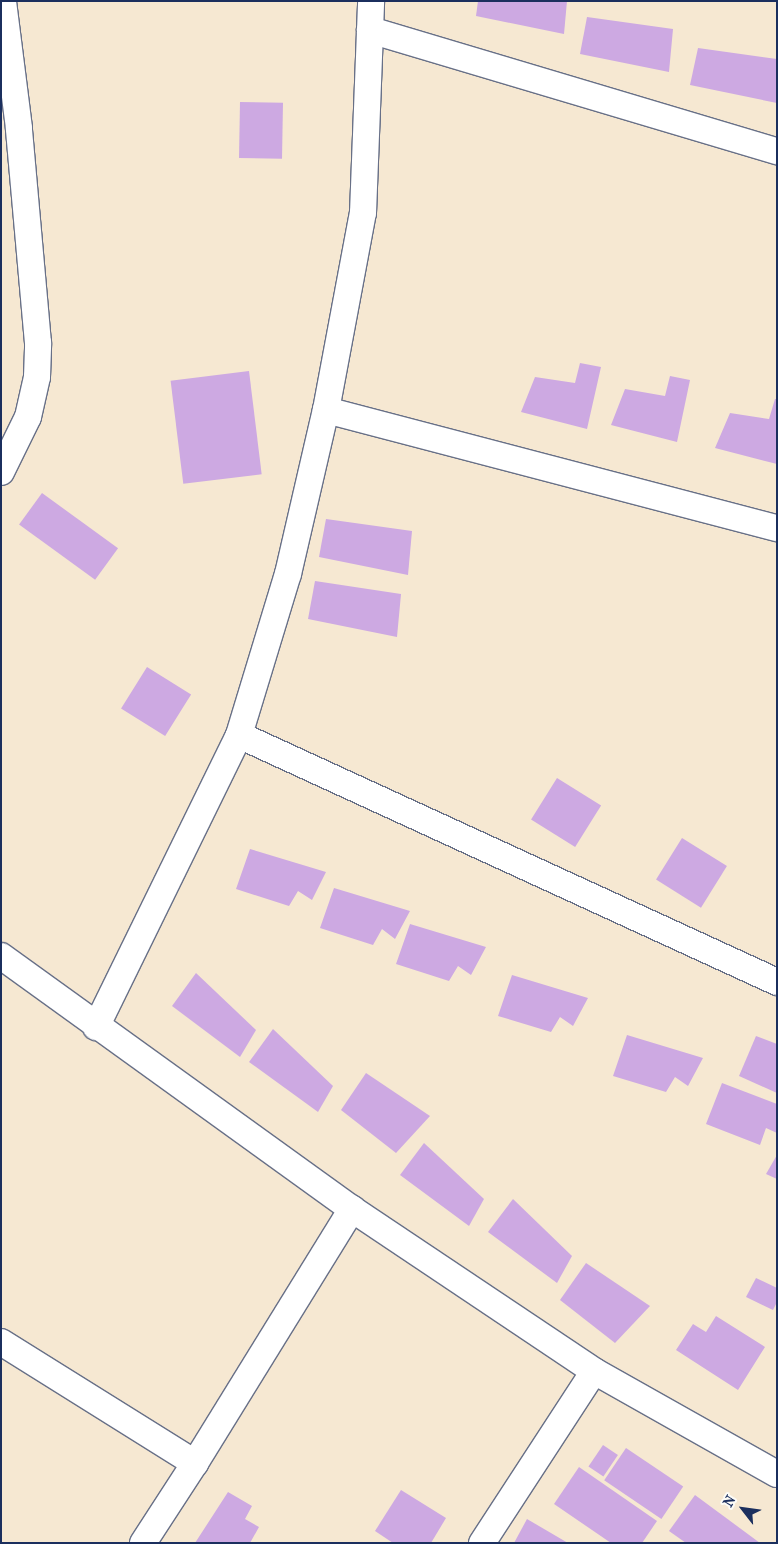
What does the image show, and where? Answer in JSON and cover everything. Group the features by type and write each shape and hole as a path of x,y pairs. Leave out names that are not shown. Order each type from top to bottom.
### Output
{"street":[{"path":"1,472 28,417 37,377 38,342 10,130 3,1"},
{"path":"96,1027 240,735 288,574 326,410 363,213 371,1"},
{"path":"370,30 777,151"},
{"path":"326,410 777,528"},
{"path":"240,735 777,982"},
{"path":"1,956 96,1027 352,1209 594,1371 777,1474"},
{"path":"143,1543 195,1463 352,1209"},
{"path":"1,1342 195,1463"},
{"path":"482,1543 594,1371"}],"building":[{"path":"478,1 567,1 564,34 476,16"},
{"path":"587,17 673,29 669,72 580,54"},
{"path":"698,48 777,59 777,103 690,85"},
{"path":"240,102 283,103 282,159 239,158"},
{"path":"580,363 601,367 587,429 521,412 535,377 575,383"},
{"path":"249,371 262,474 183,484 171,381"},
{"path":"670,376 690,380 677,442 611,425 625,389 665,396"},
{"path":"775,399 777,399 777,464 715,448 730,413 769,419"},
{"path":"42,493 118,548 95,580 19,525"},
{"path":"326,519 412,531 408,575 319,557"},
{"path":"315,581 401,594 397,637 308,619"},
{"path":"147,667 191,695 165,736 121,709"},
{"path":"557,778 601,806 575,847 531,820"},
{"path":"682,838 727,866 701,908 656,880"},
{"path":"250,849 326,872 312,900 298,891 289,906 236,889"},
{"path":"334,888 410,911 395,939 382,929 373,945 320,928"},
{"path":"410,924 486,947 471,975 458,966 449,981 396,964"},
{"path":"196,973 256,1030 240,1057 172,1006"},
{"path":"512,975 588,998 573,1026 560,1017 551,1032 498,1016"},
{"path":"273,1029 333,1086 318,1112 249,1062"},
{"path":"627,1035 703,1058 688,1086 675,1077 666,1092 613,1076"},
{"path":"756,1036 777,1044 777,1093 739,1076"},
{"path":"366,1073 430,1116 396,1153 341,1110"},
{"path":"722,1083 777,1104 777,1133 766,1128 760,1145 706,1124"},
{"path":"424,1143 484,1199 469,1226 400,1175"},
{"path":"777,1155 777,1179 766,1174"},
{"path":"513,1199 572,1256 557,1283 488,1232"},
{"path":"586,1263 650,1306 615,1343 560,1300"},
{"path":"756,1278 777,1288 777,1302 773,1310 746,1297"},
{"path":"716,1316 765,1347 738,1390 676,1350 693,1324 706,1332"},
{"path":"603,1445 618,1455 603,1477 588,1467"},
{"path":"626,1448 683,1487 661,1519 604,1480"},
{"path":"579,1467 657,1521 642,1543 611,1543 554,1504"},
{"path":"401,1490 446,1518 431,1543 393,1543 375,1531"},
{"path":"228,1492 252,1506 245,1519 259,1527 250,1543 195,1543"},
{"path":"695,1495 760,1543 686,1543 669,1531"},
{"path":"527,1519 568,1543 514,1543"}]}
